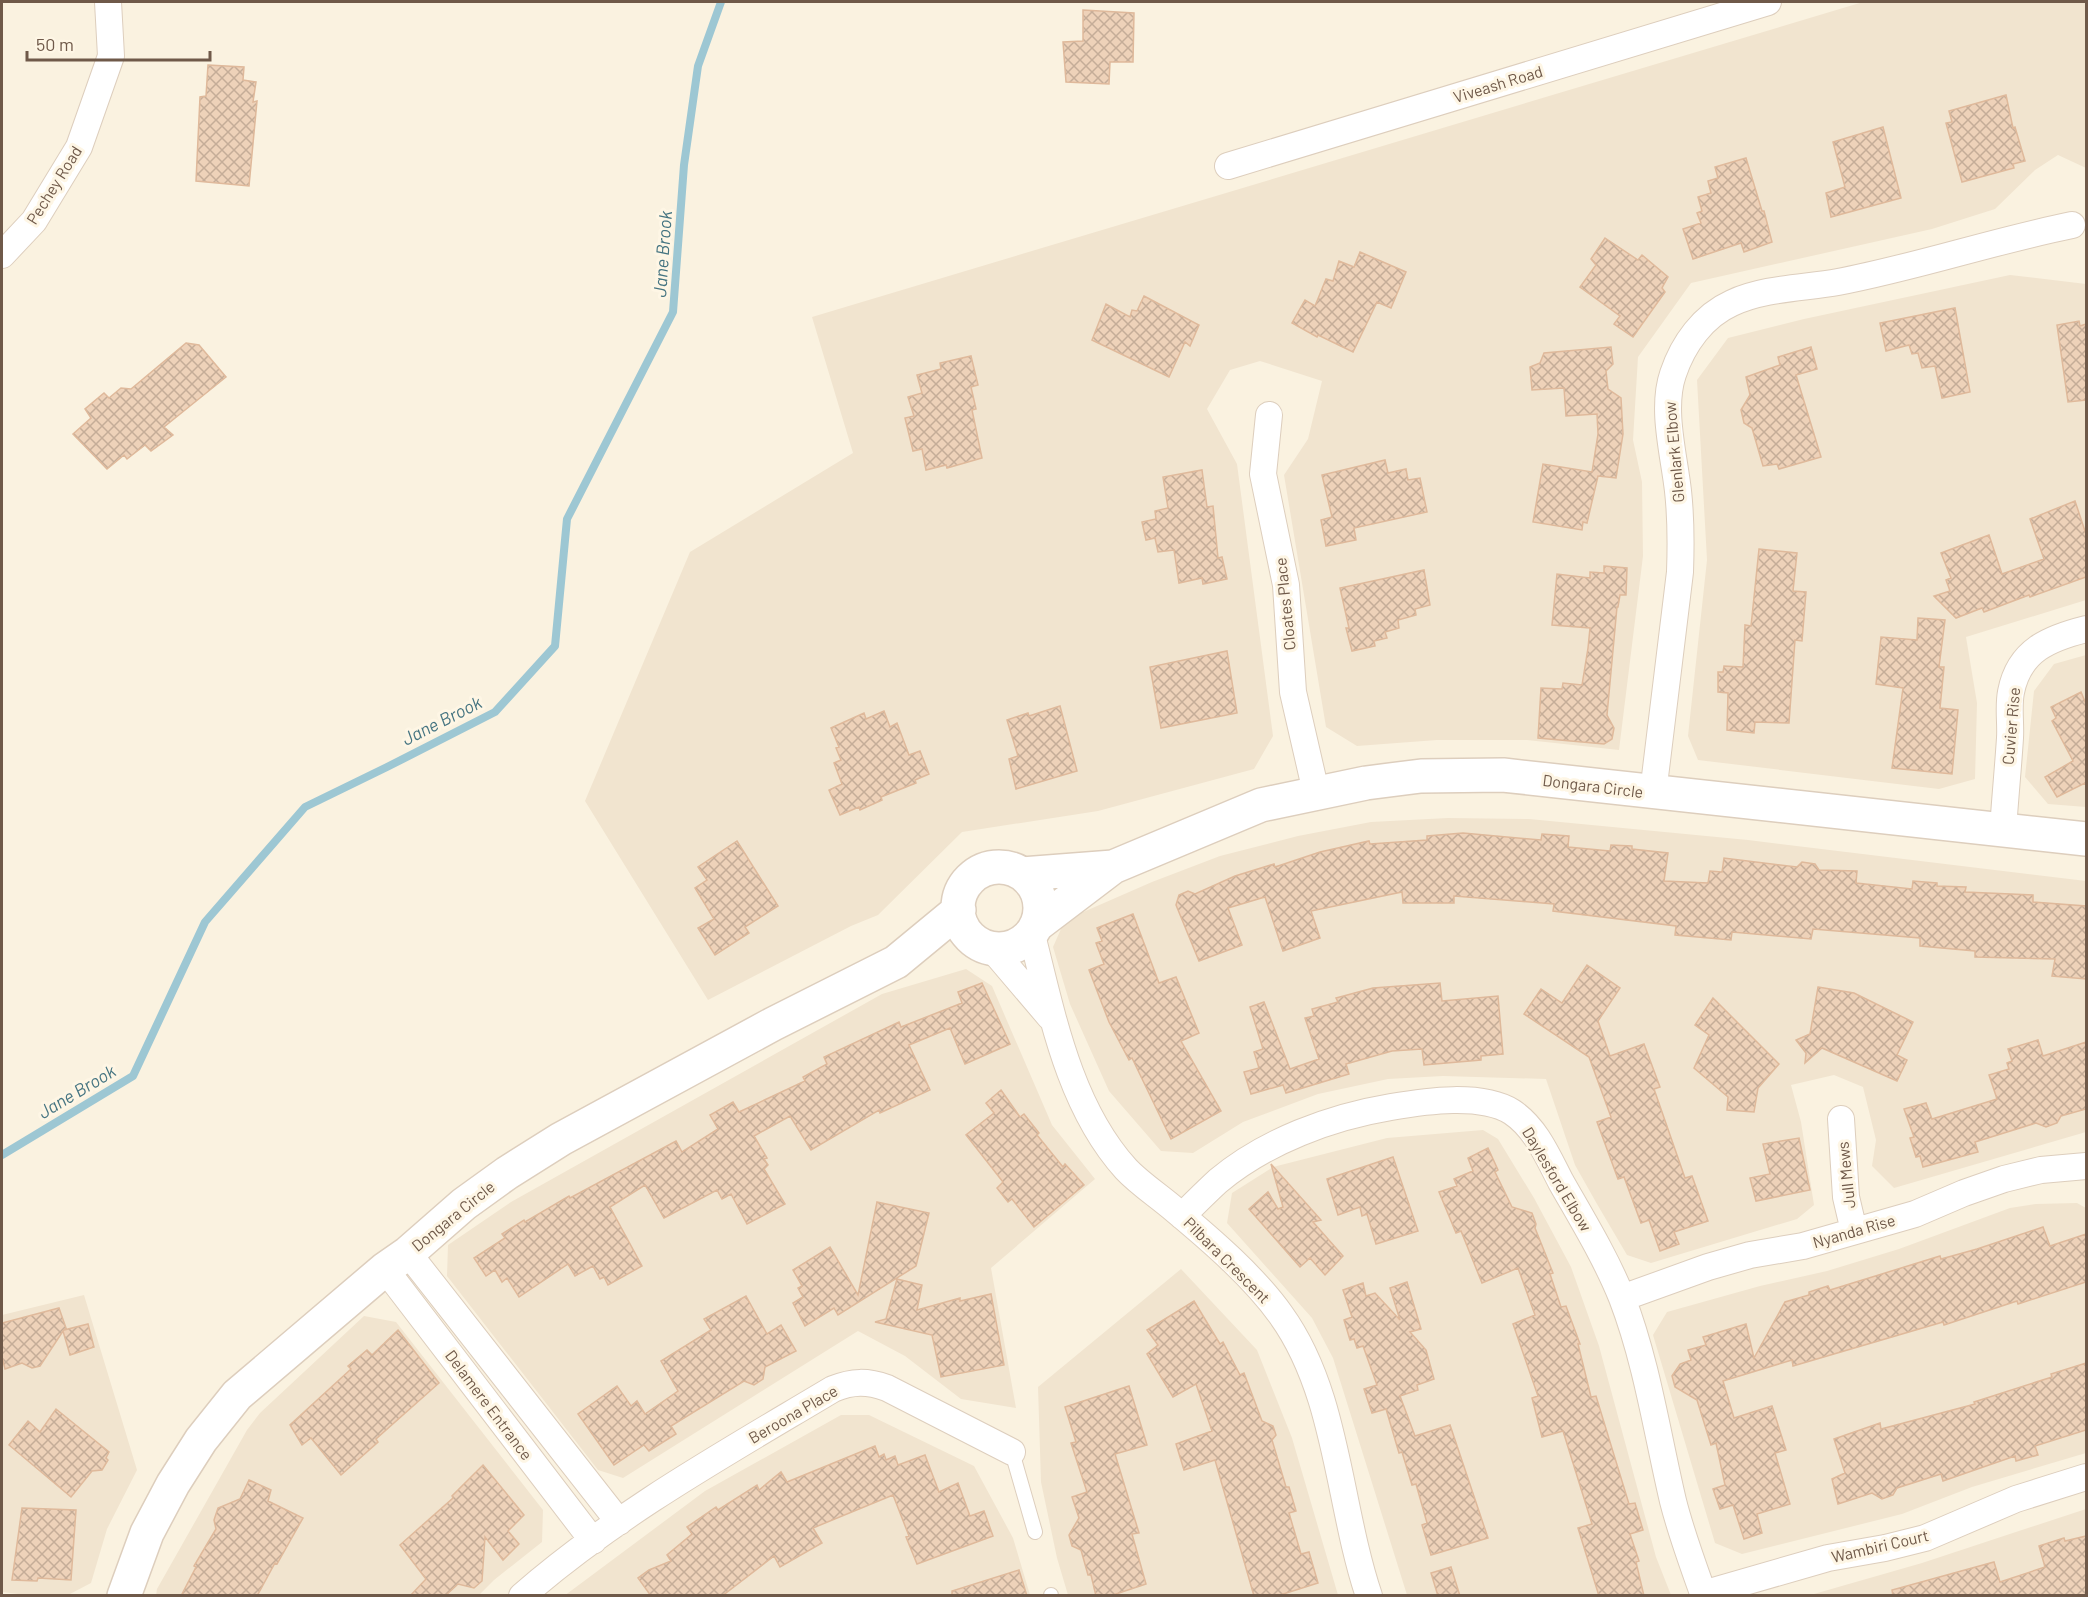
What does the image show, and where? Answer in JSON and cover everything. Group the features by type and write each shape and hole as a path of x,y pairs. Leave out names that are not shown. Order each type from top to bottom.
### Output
{"street":[{"name":"Pechey Road","path":"2,255 34,221 79,147 111,56 108,2"},
{"name":"Viveash Road","path":"1228,166 1768,2"},
{"name":"Glenlark Elbow","path":"1653,793 1681,561 1678,492 1670,436 1669,397 1672,375 1693,333 1711,316 1731,303 1754,295 1910,266 2013,237 2072,225"},
{"name":"Cloates Place","path":"1269,416 1263,474 1286,585 1293,692 1316,792"},
{"name":"Cuvier Rise","path":"2003,830 2010,736 2010,692 2018,671 2030,654 2046,641 2086,629"},
{"name":"Dongara Circle","path":"1035,929 1113,867 1261,806 1316,792 1421,776 1503,775 2086,839"},
{"path":"1001,866 1014,869 1029,878 1038,891 1041,905 1035,929 1016,947 986,947 968,936 960,921 958,910 964,887 975,874 990,867 1001,866"},
{"name":"Dongara Circle","path":"1022,874 1113,867"},
{"name":"Dongara Circle","path":"124,1596 147,1533 173,1484 201,1440 237,1395 464,1204 507,1173 561,1139 773,1024 896,962 958,910"},
{"name":"Pilbara Crescent","path":"1035,929 1054,1022 1073,1078 1094,1125 1126,1169 1251,1278 1281,1315 1308,1360 1323,1402 1350,1528 1369,1596"},
{"name":"Dongara Circle","path":"896,962 986,947"},
{"name":"Pilbara Crescent","path":"986,947 1054,1022"},
{"name":"Daylesford Elbow","path":"1182,1216 1219,1180 1254,1156 1290,1137 1334,1120 1372,1110 1414,1103 1449,1101 1489,1103 1511,1112 1528,1125 1590,1233 1622,1298 1647,1382 1674,1502 1704,1595"},
{"name":"Jull Mews","path":"1841,1119 1846,1197 1854,1231"},
{"name":"Nyanda Rise","path":"1622,1298 1708,1267 1750,1255 1803,1246 1915,1214 2004,1179 2041,1170 2086,1166"},
{"name":"Delamere Entrance","path":"397,1261 618,1522"},
{"name":"Delamere Entrance","path":"397,1261 593,1541"},
{"name":"Beroona Place","path":"522,1596 543,1577 673,1484 833,1389 850,1382 870,1382 887,1388 1012,1452"},
{"name":"Wambiri Court","path":"1704,1595 1828,1558 1925,1538 2016,1499 2086,1476"}],"lane":[{"name":"Beroona Place","path":"1012,1452 1035,1532"}],"shaded area":[{"path":"1863,2 2086,2 2086,168 2058,155 2035,170 1995,209 1932,229 1691,283 1638,357 1633,440 1642,482 1643,556 1619,750 1527,740 1437,740 1357,746 1326,727 1284,475 1308,439 1322,381 1260,361 1230,370 1207,409 1237,464 1273,736 1254,769 1098,811 962,832 878,915 851,926 708,1000 585,801 690,552 853,453 812,317"},
{"path":"2010,275 2086,284 2086,600 1966,637 1977,703 1975,779 1939,789 1698,760 1688,736 1707,560 1697,380 1728,338 1804,319"},
{"path":"2086,655 2086,807 2048,804 2025,777 2034,691 2054,664"},
{"path":"1448,818 1529,819 1748,840 2086,881 2086,1132 1894,1188 1872,1166 1876,1140 1863,1087 1834,1075 1791,1085 1801,1122 1814,1205 1797,1219 1651,1263 1627,1255 1597,1204 1575,1165 1546,1079 1443,1076 1388,1079 1318,1094 1243,1122 1193,1153 1161,1151 1109,1091 1070,1004 1053,947 1065,920 1152,882 1220,856 1298,836 1371,822"},
{"path":"966,969 992,986 1052,1125 1095,1179 991,1268 1016,1408 961,1399 905,1356 858,1331 623,1478 598,1470 447,1276 448,1245 511,1202 882,994"},
{"path":"1483,1130 1498,1139 1534,1198 1571,1267 1599,1346 1656,1557 1671,1595 1407,1595 1333,1358 1312,1318 1227,1223 1232,1193 1273,1167 1387,1138"},
{"path":"2077,1203 2086,1208 2086,1453 1972,1487 1902,1514 1742,1554 1715,1543 1653,1335 1667,1312 1760,1286 1827,1271 1899,1249 2010,1208 2036,1204"},
{"path":"1181,1269 1257,1350 1292,1438 1338,1595 1068,1595 1057,1558 1041,1482 1038,1387"},
{"path":"84,1295 137,1470 107,1529 91,1583 68,1595 34,1596 2,1592 2,1315"},
{"path":"364,1316 396,1322 543,1510 542,1542 494,1580 479,1595 156,1596 157,1589 247,1430 260,1413"},
{"path":"841,1415 869,1415 974,1466 1013,1538 1030,1595 564,1596 705,1491"},
{"path":"2086,1509 2086,1595 1807,1596 1922,1563"}],"building":[{"path":"1083,10 1134,13 1133,62 1110,62 1109,84 1066,82 1063,42 1083,41"},
{"path":"208,65 244,67 243,80 256,82 253,102 257,101 249,186 196,181 200,97 206,96"},
{"path":"2006,95 2013,128 2015,127 2025,161 2013,164 2014,168 1962,182 1946,123 1952,122 1949,111"},
{"path":"1883,127 1901,198 1831,217 1826,193 1845,187 1833,142"},
{"path":"1746,158 1772,242 1744,252 1741,243 1693,259 1683,229 1701,223 1697,213 1702,211 1698,197 1711,193 1708,181 1718,178 1715,167"},
{"path":"1605,238 1638,260 1642,255 1668,277 1662,288 1665,292 1633,337 1614,324 1620,316 1580,287 1596,265 1591,259"},
{"path":"1360,252 1406,272 1391,308 1377,302 1353,352 1318,335 1317,337 1292,323 1305,300 1315,306 1326,279 1333,281 1339,261 1354,267"},
{"path":"1144,296 1199,325 1190,346 1185,342 1169,377 1092,340 1106,304 1130,317 1132,310 1137,311"},
{"path":"1955,308 1970,392 1942,398 1935,366 1922,368 1918,353 1912,354 1909,345 1886,351 1880,323"},
{"path":"2079,321 2080,326 2086,324 2086,400 2068,402 2057,325"},
{"path":"186,343 199,345 226,377 164,427 173,435 151,451 145,445 127,459 124,455 107,469 73,434 91,418 85,409 104,393 109,398 121,388 131,389"},
{"path":"1611,347 1613,364 1606,371 1608,389 1621,398 1623,434 1616,478 1598,476 1587,523 1583,522 1582,530 1533,522 1543,464 1592,472 1598,434 1597,414 1566,416 1564,388 1532,390 1530,367 1540,363 1544,353"},
{"path":"1811,347 1817,369 1796,375 1821,457 1779,469 1777,464 1763,466 1752,428 1744,423 1741,410 1750,395 1746,377 1780,365 1778,357"},
{"path":"971,356 978,385 971,387 976,409 972,410 982,458 947,468 946,465 926,470 922,449 913,451 905,418 914,416 908,397 922,393 917,375 941,369 940,363"},
{"path":"1385,460 1388,473 1406,469 1408,480 1420,478 1427,512 1354,528 1356,540 1326,546 1321,520 1332,517 1322,475"},
{"path":"1202,470 1207,507 1213,506 1218,558 1222,557 1227,579 1203,584 1202,578 1179,583 1174,550 1158,552 1155,538 1146,540 1142,522 1156,519 1155,511 1168,508 1163,477"},
{"path":"2075,501 2086,534 2086,577 1984,612 1982,608 1956,618 1934,596 1950,591 1946,580 1951,578 1941,553 1989,535 2002,574 2044,559 2030,519"},
{"path":"1759,549 1797,553 1793,591 1806,592 1802,641 1795,640 1789,723 1755,722 1754,733 1727,730 1728,693 1718,692 1718,672 1723,672 1724,666 1743,667 1745,625 1751,626"},
{"path":"1604,566 1627,568 1626,595 1620,595 1617,607 1607,715 1614,728 1612,739 1604,744 1538,738 1541,688 1562,689 1563,683 1582,685 1588,648 1590,628 1552,625 1557,574 1590,578 1590,572 1604,573"},
{"path":"1424,570 1430,605 1415,609 1416,615 1398,620 1399,628 1385,632 1387,638 1374,641 1375,646 1352,651 1340,588"},
{"path":"1918,618 1945,620 1939,667 1944,667 1940,708 1958,710 1952,774 1892,768 1903,688 1876,684 1881,637 1917,640"},
{"path":"1227,651 1237,713 1161,728 1150,667"},
{"path":"2081,692 2086,704 2086,786 2085,783 2057,797 2045,777 2073,761 2052,721 2056,718 2051,707"},
{"path":"1060,706 1077,771 1016,789 1009,759 1018,756 1007,720"},
{"path":"884,711 890,727 897,723 909,755 920,751 929,774 915,780 916,783 881,797 882,800 860,810 859,807 840,815 829,790 842,784 834,763 841,760 836,748 839,747 831,728 864,713 866,719"},
{"path":"1463,833 1541,840 1542,834 1569,836 1568,847 1610,851 1611,845 1632,846 1632,849 1668,853 1664,881 1708,883 1710,871 1722,872 1724,858 1797,867 1802,862 1815,864 1819,870 1857,871 1856,883 1912,889 1913,881 1937,883 1937,886 1966,887 1965,892 2033,895 2033,902 2086,906 2086,979 2052,976 2055,959 1975,957 1975,951 1920,946 1920,938 1813,929 1811,939 1732,932 1731,940 1675,935 1676,926 1553,911 1554,904 1454,896 1454,903 1403,903 1402,892 1311,911 1320,938 1283,951 1265,897 1228,908 1242,945 1199,961 1176,905 1179,895 1188,891 1195,894 1235,876 1274,864 1275,867 1320,852 1369,841 1370,844 1427,840 1427,836"},
{"path":"737,841 778,906 745,927 749,933 715,955 698,928 714,919 695,888 707,880 698,867"},
{"path":"1133,914 1159,983 1176,977 1199,1033 1181,1041 1221,1111 1171,1139 1132,1058 1129,1060 1109,1022 1089,970 1104,964 1096,943 1102,941 1097,928"},
{"path":"1587,965 1620,988 1598,1021 1610,1056 1644,1044 1660,1087 1654,1089 1685,1178 1692,1176 1708,1221 1674,1232 1679,1244 1660,1251 1649,1220 1641,1223 1624,1177 1618,1179 1597,1122 1611,1117 1589,1057 1524,1014 1541,989 1562,1003"},
{"path":"982,983 1010,1044 965,1064 950,1028 909,1045 930,1090 880,1113 879,1110 811,1150 790,1116 754,1136 767,1158 764,1159 768,1165 764,1169 785,1204 747,1224 731,1194 722,1199 717,1190 664,1218 645,1185 610,1207 642,1266 608,1285 604,1277 600,1279 593,1266 575,1276 568,1264 519,1297 507,1278 502,1282 495,1270 486,1276 474,1258 505,1238 502,1234 524,1220 525,1222 569,1196 570,1198 676,1141 682,1152 718,1129 710,1115 733,1102 739,1112 805,1081 803,1077 827,1064 824,1057 899,1022 901,1027 962,1003 958,992"},
{"path":"1440,983 1442,1001 1498,996 1503,1054 1481,1056 1481,1060 1424,1065 1422,1049 1392,1051 1346,1064 1349,1074 1286,1093 1283,1085 1251,1094 1244,1072 1259,1068 1254,1052 1263,1049 1250,1007 1264,1002 1290,1069 1319,1059 1305,1018 1314,1016 1312,1009 1338,1002 1336,998 1373,988"},
{"path":"1818,987 1854,993 1913,1022 1897,1055 1907,1060 1897,1081 1822,1048 1805,1063 1806,1053 1796,1040 1810,1034"},
{"path":"1713,998 1779,1064 1758,1088 1754,1112 1727,1110 1728,1097 1694,1068 1709,1035 1695,1025"},
{"path":"2038,1040 2043,1056 2086,1042 2086,1109 2061,1116 2057,1123 2046,1127 2036,1123 1975,1142 1978,1152 1923,1167 1920,1156 1916,1157 1910,1138 1914,1137 1904,1109 1926,1103 1932,1119 1997,1099 1989,1075 2009,1069 2007,1063 2012,1061 2008,1049"},
{"path":"1001,1090 1020,1117 1024,1114 1039,1133 1037,1135 1063,1167 1065,1164 1084,1185 1034,1227 1012,1199 1008,1202 997,1188 1003,1182 966,1135 994,1113 986,1103"},
{"path":"1799,1138 1810,1190 1756,1201 1750,1178 1770,1174 1763,1144"},
{"path":"1488,1148 1498,1170 1495,1172 1512,1207 1532,1213 1535,1228 1553,1273 1550,1274 1561,1307 1566,1306 1580,1344 1578,1344 1591,1397 1596,1396 1629,1504 1635,1503 1643,1530 1630,1534 1639,1561 1636,1562 1644,1596 1599,1596 1578,1528 1592,1524 1563,1431 1542,1437 1532,1398 1538,1396 1513,1324 1535,1315 1518,1268 1482,1283 1461,1231 1456,1233 1439,1192 1457,1186 1454,1179 1473,1171 1468,1158"},
{"path":"1393,1157 1418,1231 1376,1244 1367,1214 1362,1216 1360,1207 1338,1215 1327,1179"},
{"path":"1271,1164 1321,1220 1313,1222 1343,1256 1325,1275 1310,1258 1300,1267 1249,1209 1268,1192 1278,1209 1283,1207"},
{"path":"877,1202 929,1213 916,1266 838,1315 834,1308 805,1326 793,1303 803,1297 798,1288 802,1286 793,1270 830,1247 858,1295"},
{"path":"2043,1227 2050,1246 2086,1234 2086,1282 2018,1304 2017,1301 1944,1325 1943,1322 1793,1366 1792,1360 1723,1381 1734,1418 1772,1406 1786,1450 1775,1453 1790,1504 1757,1514 1762,1533 1744,1539 1733,1505 1720,1509 1713,1489 1725,1485 1716,1443 1711,1445 1697,1400 1675,1387 1672,1376 1680,1364 1691,1360 1688,1350 1706,1345 1703,1337 1746,1324 1754,1358 1785,1302 1809,1295 1809,1292 1828,1286 1830,1290 1940,1256 1941,1259 1977,1249"},
{"path":"897,1279 922,1285 917,1310 960,1298 960,1301 991,1294 1004,1365 941,1377 932,1335 875,1322 886,1319"},
{"path":"1407,1282 1421,1329 1410,1332 1426,1350 1434,1379 1417,1385 1418,1390 1400,1396 1415,1436 1450,1425 1488,1538 1431,1555 1422,1525 1427,1523 1416,1484 1412,1485 1402,1452 1399,1453 1386,1409 1372,1413 1364,1389 1377,1385 1363,1346 1357,1348 1354,1339 1350,1340 1344,1320 1352,1317 1343,1290 1363,1283 1366,1296 1375,1293 1400,1320 1390,1288"},
{"path":"746,1296 767,1334 781,1325 796,1351 765,1367 763,1379 754,1385 744,1381 671,1426 676,1434 649,1451 644,1445 614,1465 578,1414 617,1386 631,1406 637,1401 645,1414 678,1391 661,1361 711,1330 704,1319"},
{"path":"1194,1301 1220,1344 1223,1342 1240,1375 1244,1373 1262,1421 1273,1426 1276,1435 1272,1440 1296,1511 1289,1513 1301,1554 1309,1552 1318,1583 1277,1596 1254,1596 1215,1460 1184,1470 1176,1444 1212,1431 1196,1384 1173,1397 1147,1354 1158,1345 1147,1330"},
{"path":"59,1308 66,1328 64,1330 88,1324 94,1347 70,1355 63,1331 40,1366 32,1368 22,1363 5,1369 2,1357 2,1323"},
{"path":"398,1330 439,1383 376,1439 378,1442 341,1475 311,1438 302,1445 290,1425 351,1369 348,1366 367,1350 372,1355"},
{"path":"2086,1363 2086,1430 2035,1446 2038,1455 2016,1461 2015,1456 1943,1481 1941,1474 1897,1488 1893,1495 1882,1499 1872,1493 1838,1504 1832,1479 1845,1473 1834,1439 1880,1423 1881,1429 1975,1404 1974,1402 2052,1377 2051,1374"},
{"path":"1129,1386 1147,1445 1115,1454 1139,1533 1132,1534 1146,1584 1110,1596 1096,1596 1081,1550 1072,1546 1069,1535 1079,1518 1072,1497 1087,1492 1071,1443 1076,1442 1065,1407"},
{"path":"56,1409 109,1452 106,1458 108,1460 102,1470 92,1471 71,1497 9,1445 28,1421 40,1432"},
{"path":"875,1446 879,1457 884,1454 886,1460 895,1456 898,1465 925,1455 939,1492 958,1483 970,1516 984,1511 993,1536 917,1564 893,1495 813,1528 822,1543 780,1567 774,1556 722,1596 651,1596 638,1578 649,1570 671,1561 667,1555 692,1534 687,1527 716,1507 718,1510 757,1485 759,1490 781,1472 787,1482"},
{"path":"483,1465 524,1515 508,1531 519,1544 503,1560 485,1537 482,1581 474,1588 458,1584 445,1596 410,1596 426,1579 400,1545 453,1498 452,1496"},
{"path":"249,1480 271,1490 268,1501 303,1518 277,1564 275,1563 257,1596 181,1596 196,1567 194,1566 216,1529 214,1520 218,1508 240,1499"},
{"path":"22,1508 76,1510 71,1580 38,1578 37,1581 12,1580"},
{"path":"2086,1536 2086,1596 1893,1596 1892,1590 1994,1562 2000,1582 2045,1567 2039,1546 2064,1538 2065,1541"},
{"path":"1451,1567 1460,1596 1438,1596 1431,1573"},
{"path":"1019,1570 1027,1596 952,1596 952,1591"}],"waterway":[{"name":"Jane Brook","path":"2,1155 133,1076 205,922 305,807 495,712 555,646 567,519 673,312 684,165 698,66 721,2"}]}
